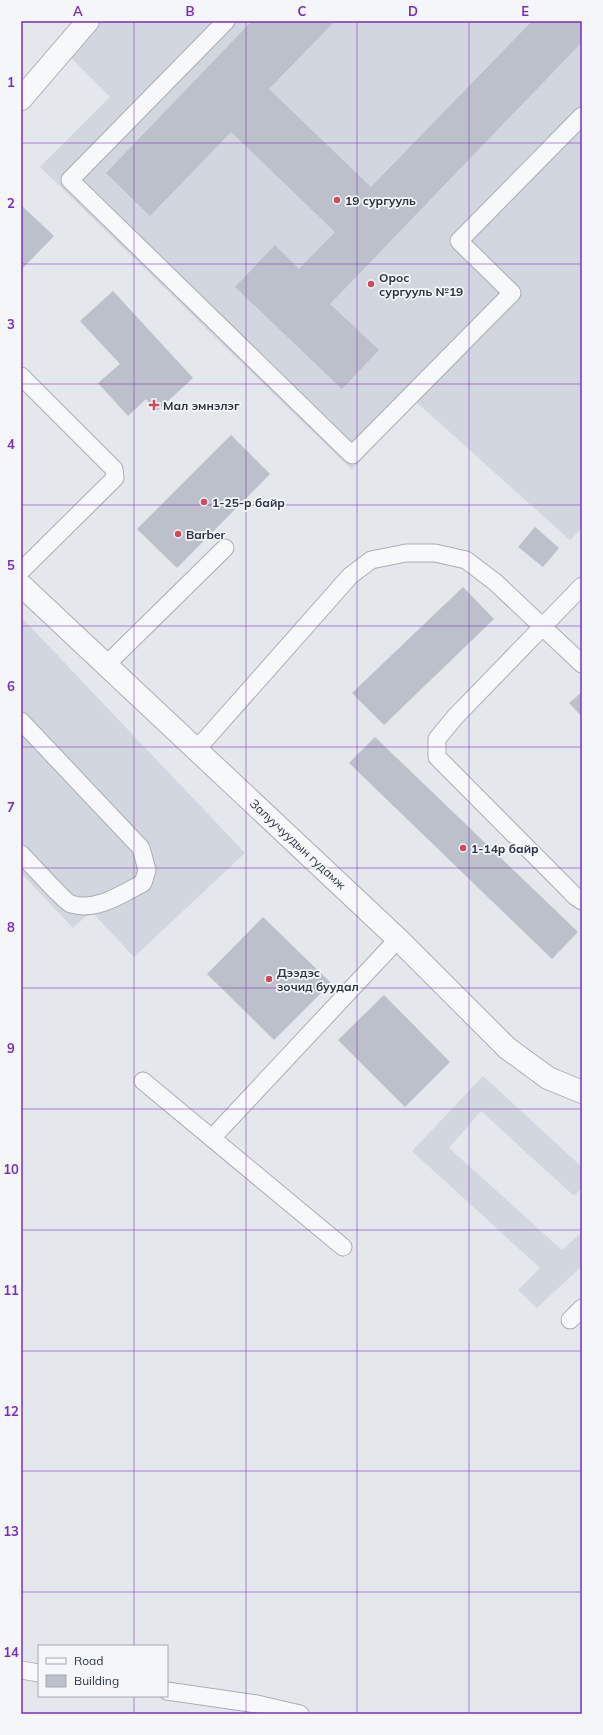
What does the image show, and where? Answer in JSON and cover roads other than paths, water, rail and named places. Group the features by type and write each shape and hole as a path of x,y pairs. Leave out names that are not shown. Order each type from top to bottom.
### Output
{"street":[{"path":"21,99 88,21"},
{"name":"Залуучуудын гудамж","path":"21,585 398,939 507,1048 548,1078 582,1092"}],"lane":[{"path":"226,21 70,180 352,455 512,293 459,241 582,116"},
{"path":"21,376 114,469 115,478 21,572"},
{"path":"106,665 225,548"},
{"path":"197,749 350,576 371,560 406,554 435,553 466,560 495,582 582,664"},
{"path":"582,586 455,717 437,739 437,757 576,897 582,901"},
{"path":"21,721 141,848 146,870 143,883 110,900 85,906 70,904 21,854"},
{"path":"212,1138 398,939"},
{"path":"144,1081 343,1247"},
{"path":"570,1320 582,1308"},
{"path":"21,1670 38,1673"},
{"path":"168,1691 257,1704 300,1714"}],"place":[{"name":"19 сургууль","path":"337,200"},
{"name":"Орос сургууль №19","path":"371,284"},
{"name":"Мал эмнэлэг","path":"154,405"},
{"name":"1-25-р байр","path":"204,502"},
{"name":"Barber","path":"178,534"},
{"name":"1-14р байр","path":"463,848"},
{"name":"Дээдэс зочид буудал","path":"269,979"}]}
